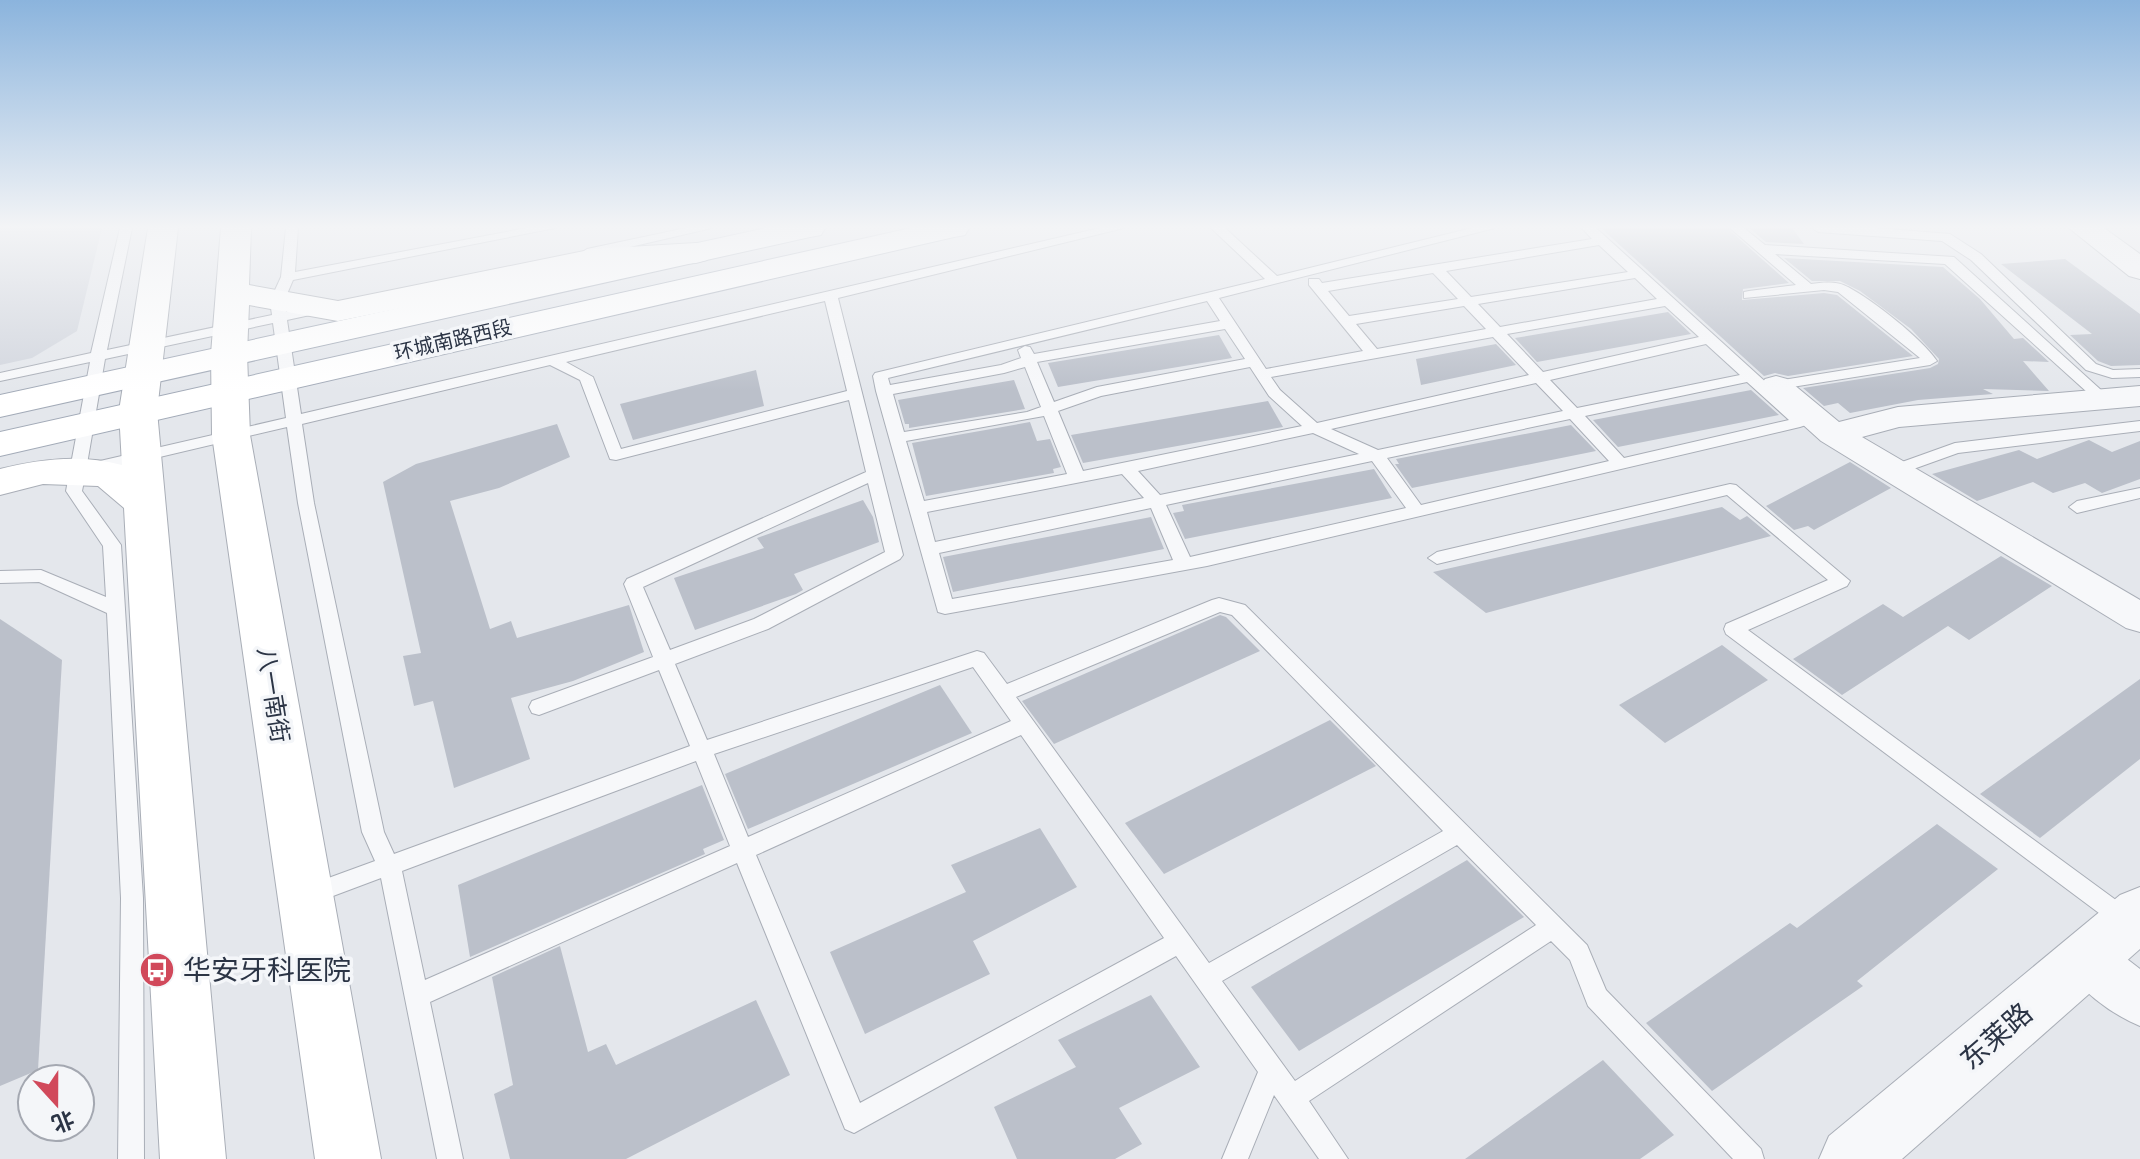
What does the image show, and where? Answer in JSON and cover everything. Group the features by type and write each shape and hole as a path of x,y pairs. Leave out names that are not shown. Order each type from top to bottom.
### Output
{"main road":[{"path":"156,282 142,397 145,503 193,1159"},
{"name":"八一南街","path":"244,282 253,337 306,896 348,1159"},
{"path":"253,337 321,308 338,311 480,282"},
{"name":"环城南路西段","path":"0,444 86,424 253,337 509,282"},
{"name":"环城南路西段","path":"253,337 288,377 712,282"},
{"name":"环城南路西段","path":"0,406 96,370 142,397"},
{"path":"0,482 43,471 108,474 145,503"}],"street":[{"path":"1763,382 1833,434 2140,618"},
{"path":"1833,434 1898,417 2140,396"},
{"path":"2119,931 2140,1001"},
{"name":"东莱路","path":"1852,1159 2119,931"}],"lane":[{"path":"115,282 74,491 112,545 132,898 131,1159"},
{"path":"273,282 253,337 294,420"},
{"path":"0,491 78,472 142,397 253,337 402,282"},
{"path":"294,420 886,282"},
{"path":"1266,282 880,376 945,607 1184,564 1800,422 1763,382 1709,339 1647,282"},
{"path":"1314,282 1373,354"},
{"path":"1319,288 1356,282"},
{"path":"1450,282 1621,464"},
{"path":"1346,321 1587,282"},
{"path":"1801,282 1809,289"},
{"path":"1973,282 2103,399"},
{"path":"2002,282 2091,367 2112,374 2140,373"},
{"path":"929,549 1574,414 1763,382 1930,361 1920,348 1842,289 1824,286 1749,295"},
{"path":"539,707 761,624 894,555 831,295"},
{"path":"1211,296 1274,393 1312,427 1376,455 1417,511"},
{"path":"897,438 1030,416 1097,392 1373,354 1668,301"},
{"path":"884,391 1004,369 1047,354 1229,324"},
{"path":"253,337 288,377 306,503 373,832 389,866 450,1159"},
{"path":"917,508 1126,468 1709,339"},
{"path":"1022,341 1077,477"},
{"path":"550,360 586,377 616,455 856,393"},
{"path":"0,377 96,370"},
{"path":"1894,471 1955,448 2140,426"},
{"path":"1126,468 1156,501 1184,564"},
{"path":"875,474 633,584 854,1120 1180,942"},
{"path":"1437,558 1730,489 1841,581 1733,629 2119,931"},
{"path":"2077,507 2140,493"},
{"path":"0,577 41,576 115,609"},
{"path":"1003,694 1219,605 1238,610 1579,953 1597,998 1751,1159"},
{"path":"306,896 702,750 977,658 1335,1159"},
{"path":"417,996 1025,724"},
{"path":"1205,978 1459,833"},
{"path":"1291,1098 1553,927"},
{"path":"1235,1159 1271,1070"}],"shaded area":[{"path":"0,282 89,282 77,331 32,358 0,365"}],"building":[{"path":"1661,282 1789,283 1743,289 1742,300 1824,293 1837,295 1913,356 1788,376 1775,373 1764,376"},
{"path":"1842,282 1960,282 1980,299 2014,339 2023,338 2049,362 2023,361 2049,391 1983,389 1993,394 1918,400 1850,413 1838,403 1824,406 1803,388 1930,368 1938,364 1939,359 1911,329 1860,291"},
{"path":"2025,282 2096,282 2140,314 2140,365 2111,366 2098,361 2070,335 2092,334"},
{"path":"1668,312 1691,334 1537,362 1515,338"},
{"path":"1219,335 1232,358 1058,387 1048,363"},
{"path":"1496,344 1516,365 1421,385 1416,359"},
{"path":"756,370 764,406 633,440 620,404"},
{"path":"1014,380 1025,409 909,428 898,400"},
{"path":"1751,390 1779,415 1618,447 1593,420"},
{"path":"1268,401 1283,427 1083,463 1071,435"},
{"path":"1030,422 1037,441 1050,439 1061,467 1053,469 1054,473 926,496 912,443"},
{"path":"557,424 570,457 499,488 450,501 490,629 511,621 517,638 629,605 644,652 573,681 511,698 530,759 454,788 433,701 414,706 403,656 421,653 383,482 416,464"},
{"path":"1571,425 1596,451 1412,488 1395,464 1399,464 1396,459"},
{"path":"2089,440 2112,452 2140,441 2140,479 2102,493 2085,483 2053,493 2033,482 1977,501 1932,474 2019,450 2037,459"},
{"path":"1850,462 1891,488 1814,530 1808,526 1794,530 1766,506"},
{"path":"1374,469 1392,498 1185,539 1173,513 1184,511 1182,505"},
{"path":"863,500 873,517 879,542 794,574 803,590 796,594 695,630 674,578 764,548 757,538"},
{"path":"1722,507 1740,520 1747,516 1771,536 1486,613 1433,572"},
{"path":"1151,517 1164,549 953,592 943,557"},
{"path":"2001,556 2052,586 1969,640 1948,626 1842,695 1793,659 1883,604 1903,617"},
{"path":"1220,615 1226,617 1260,651 1054,744 1022,701"},
{"path":"0,619 62,660 38,1063 16,1063 16,1079 0,1086"},
{"path":"1722,645 1768,680 1665,743 1619,705"},
{"path":"2140,679 2140,759 2040,838 1980,794"},
{"path":"940,685 972,733 748,829 725,774"},
{"path":"1330,720 1376,766 1164,874 1125,823"},
{"path":"702,785 724,840 703,849 705,854 470,957 458,885"},
{"path":"1937,824 1998,869 1857,981 1863,986 1712,1091 1646,1023 1790,923 1797,928"},
{"path":"1040,828 1077,887 973,941 990,974 865,1034 830,952 966,892 951,865"},
{"path":"1467,860 1524,917 1299,1051 1251,987"},
{"path":"560,946 588,1052 606,1044 616,1065 756,1000 790,1075 626,1159 510,1159 494,1094 513,1085 492,977"},
{"path":"1151,995 1200,1067 1119,1108 1142,1144 1115,1159 1017,1159 994,1107 1076,1067 1058,1040"},
{"path":"1603,1060 1674,1135 1640,1159 1465,1159"}],"place":[{"name":"华安牙科医院","path":"157,970"}]}
